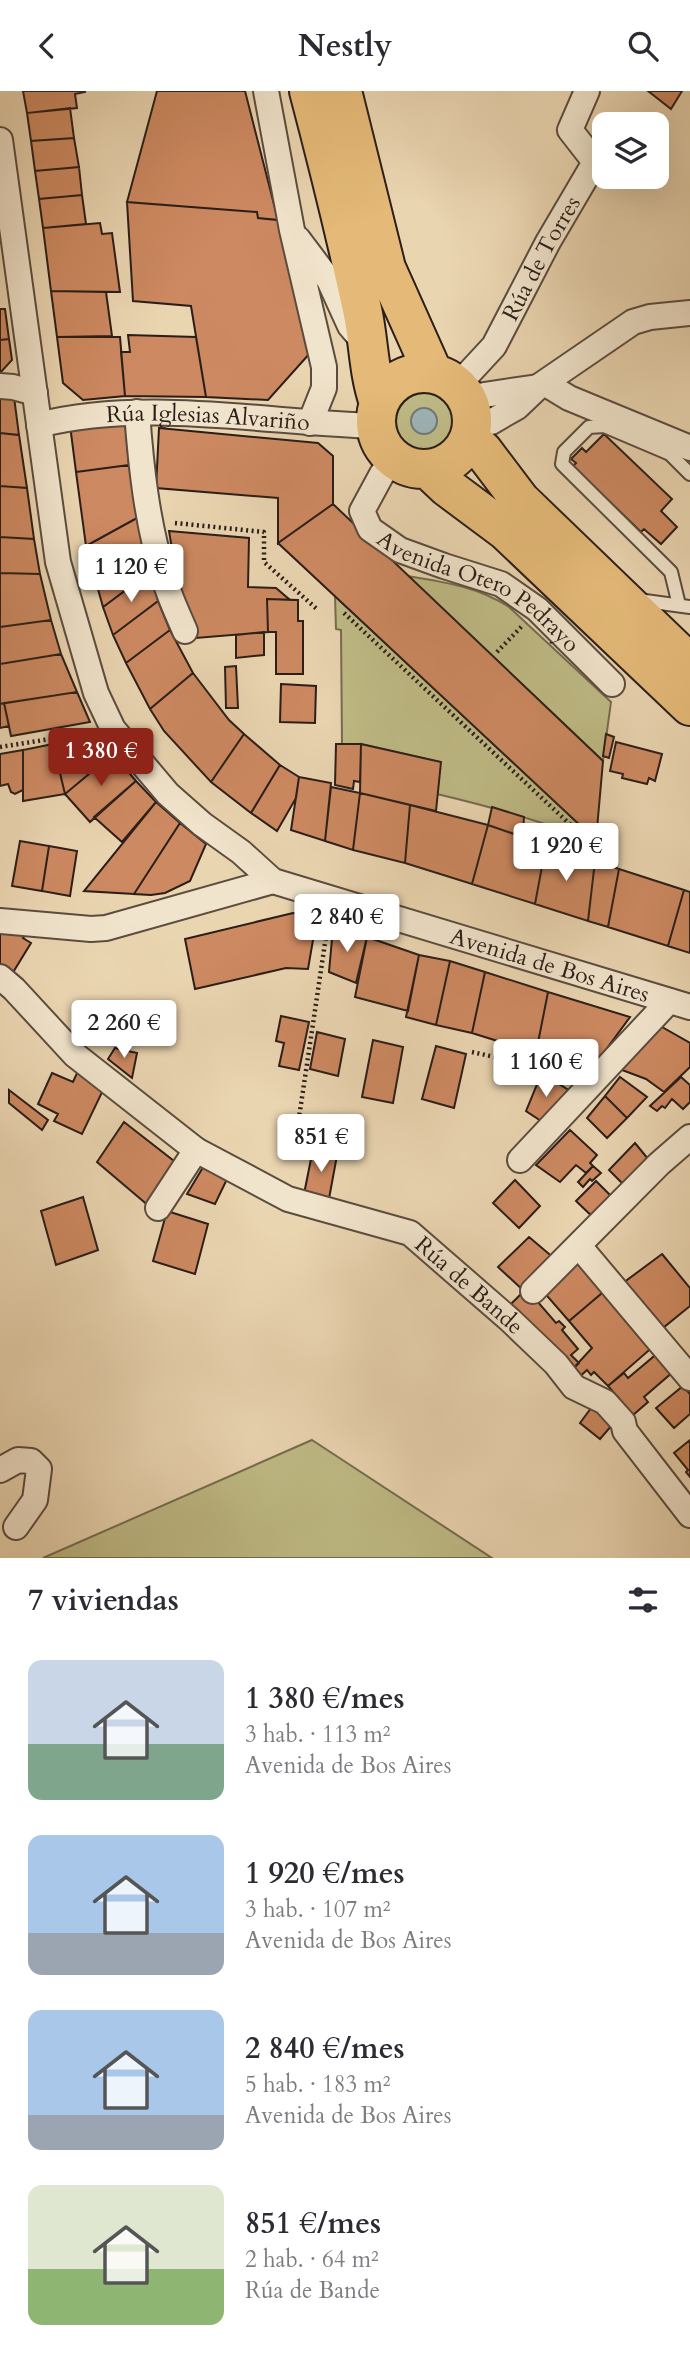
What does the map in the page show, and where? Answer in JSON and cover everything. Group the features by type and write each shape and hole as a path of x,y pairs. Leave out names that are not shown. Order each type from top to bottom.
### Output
{"main road":[{"path":"309,91 346,234 363,313 379,439 411,464 441,467 454,460 464,449 460,405"},
{"path":"342,91 386,268 483,451 520,500 690,664"},
{"path":"377,414 390,386 410,375 460,405"},
{"name":"Avenida Otero Pedrayo","path":"411,464 506,531 690,706"}],"street":[{"path":"266,91 292,230 324,367 324,388 310,423"},
{"name":"Rúa de Torres","path":"460,405 548,242 595,162 570,130 587,91"},
{"name":"Avenida de Bos Aires","path":"0,139 58,562 96,693 113,729 168,794 273,881 679,1004"},
{"path":"292,230 329,280 350,326 368,347"},
{"path":"460,405 484,394 542,385 633,322 650,317 690,313"},
{"path":"542,385 690,448"},
{"path":"0,386 35,393"},
{"path":"137,412 149,520 163,577 185,631"},
{"name":"Rúa Iglesias Alvariño","path":"39,425 71,417 137,412 310,423 377,414"},
{"name":"Avenida Otero Pedrayo","path":"411,464 382,474 362,511 370,529 400,550 501,584 537,609 612,684"},
{"path":"0,921 91,929 106,927 273,881"},
{"name":"Rúa de Bande","path":"0,977 75,1055 196,1150 288,1199 410,1233 537,1346 574,1387 605,1402 623,1422 625,1431 690,1515"},
{"path":"520,1160 596,1080 679,1004"},
{"path":"533,1291 659,1164 690,1137"},
{"path":"158,1208 196,1150"},
{"path":"579,1246 690,1378"},
{"path":"0,1470 18,1460 31,1461 39,1469 35,1500 16,1527"}],"lane":[{"path":"685,606 671,572 562,464 564,451 589,427 604,426 670,454 690,474"},
{"path":"621,597 685,606"}],"path":[{"path":"149,520 264,532 264,562 318,610"},
{"path":"497,652 537,609"},
{"path":"344,613 574,828"},
{"path":"0,747 113,729"},
{"path":"297,1132 331,897"},
{"path":"472,1052 596,1080"}],"shaded area":[{"path":"419,393 431,393 446,401 454,416 454,428 446,443 431,451 419,451 404,443 396,428 396,416 404,401"},
{"path":"408,576 473,590 509,607 611,702 603,761"},
{"path":"335,596 583,828 597,829 594,843 517,815 437,794 440,762 361,744 342,744 341,630 336,629"},
{"path":"312,1440 492,1558 43,1558"}],"water":[{"path":"424,408 433,412 437,421 433,430 424,434 415,430 411,421 415,412"}],"building":[{"path":"23,91 85,92 75,94 77,108 27,113"},
{"path":"157,91 245,91 278,220 258,218 257,212 127,202"},
{"path":"648,91 682,91 671,109"},
{"path":"70,108 74,138 31,141 27,113"},
{"path":"74,138 79,167 35,171 31,141"},
{"path":"79,167 82,195 39,199 35,171"},
{"path":"82,195 86,224 43,228 39,199"},
{"path":"127,202 257,212 258,218 278,220 311,352 268,400 206,397 191,306 133,301"},
{"path":"100,223 102,234 112,233 120,292 51,291 43,228"},
{"path":"51,291 106,292 112,336 57,337"},
{"path":"0,309 5,309 9,339 0,340"},
{"path":"128,335 196,337 206,397 125,396 121,352 130,352"},
{"path":"57,337 120,337 125,396 83,400 63,383"},
{"path":"9,339 12,360 0,373 0,340"},
{"path":"0,395 14,397 19,435 0,433"},
{"path":"125,421 129,465 76,472 71,433 74,425"},
{"path":"159,428 318,443 333,456 333,504 278,543 278,498 156,488"},
{"path":"0,433 19,435 27,488 0,486"},
{"path":"604,434 672,499 661,511 677,527 661,544 644,529 641,532 573,466 576,463 571,459 582,448 586,452"},
{"path":"129,465 137,518 86,546 76,472"},
{"path":"0,486 27,488 34,539 0,537"},
{"path":"333,504 603,761 597,829 583,828 278,543"},
{"path":"137,518 150,572 103,607 86,546"},
{"path":"169,531 249,538 248,587 276,588 290,600 267,599 268,632 196,638 178,585"},
{"path":"0,537 34,539 40,574 0,573"},
{"path":"150,572 158,601 113,635 103,607"},
{"path":"0,573 40,574 51,620 0,627"},
{"path":"267,599 298,600 298,621 303,621 303,674 276,674 276,632 268,632"},
{"path":"158,601 170,630 126,663 113,635"},
{"path":"51,620 61,654 0,664 0,627"},
{"path":"170,630 193,673 150,709 126,663"},
{"path":"264,632 264,655 236,658 236,635"},
{"path":"61,654 77,692 0,704 0,664"},
{"path":"236,666 238,708 226,708 225,667"},
{"path":"193,673 229,720 244,734 211,782 164,731 150,709"},
{"path":"281,684 316,686 315,723 280,722"},
{"path":"77,692 90,722 11,736 4,703"},
{"path":"4,703 9,726 0,728 0,704"},
{"path":"244,734 280,765 251,813 211,782"},
{"path":"606,734 614,737 609,758 603,756"},
{"path":"97,735 113,754 65,794 53,744"},
{"path":"616,742 662,754 655,781 649,778 647,784 622,778 623,774 610,771"},
{"path":"53,744 65,794 23,801 23,750"},
{"path":"336,744 361,744 360,782 354,781 353,789 335,785"},
{"path":"361,744 441,762 436,811 360,793"},
{"path":"23,750 23,790 15,794 11,792 8,784 0,786 0,754"},
{"path":"113,754 136,781 90,822 65,794"},
{"path":"280,765 299,777 296,798 277,831 251,813"},
{"path":"299,777 331,783 325,841 291,830"},
{"path":"136,781 156,802 122,842 94,817"},
{"path":"331,787 360,793 353,850 325,841"},
{"path":"360,793 410,805 405,863 353,850"},
{"path":"156,802 180,823 134,894 84,891"},
{"path":"410,805 488,825 472,884 405,863"},
{"path":"492,807 524,817 523,831 515,828 514,834 488,825"},
{"path":"180,823 206,844 190,881 165,893 134,894"},
{"path":"488,825 546,845 535,904 472,884"},
{"path":"20,841 49,846 42,891 12,886"},
{"path":"546,845 595,861 588,921 535,904"},
{"path":"49,846 77,851 70,896 42,891"},
{"path":"595,861 619,869 608,927 588,921"},
{"path":"619,869 684,890 668,946 608,927"},
{"path":"684,890 690,892 690,953 668,946"},
{"path":"293,913 317,917 308,969 286,968 195,989 185,939"},
{"path":"4,928 26,934 23,938 31,943 12,974 0,965 0,934"},
{"path":"333,928 367,937 356,983 329,972"},
{"path":"367,937 419,955 408,1011 355,997"},
{"path":"419,955 450,961 436,1025 406,1017"},
{"path":"450,961 485,972 472,1033 436,1025"},
{"path":"485,972 548,992 536,1053 472,1033"},
{"path":"548,992 630,1017 588,1074 554,1063 554,1059 536,1053"},
{"path":"281,1016 309,1022 299,1070 279,1066 284,1043 276,1041"},
{"path":"655,1023 690,1043 690,1067 664,1092 646,1079 622,1070"},
{"path":"317,1032 345,1039 338,1076 310,1069"},
{"path":"373,1040 403,1047 393,1103 362,1097"},
{"path":"436,1046 466,1054 454,1108 422,1099"},
{"path":"115,1048 137,1053 132,1078 108,1059"},
{"path":"52,1073 73,1082 77,1073 105,1086 82,1134 54,1121 58,1114 38,1104"},
{"path":"540,1077 570,1091 544,1123 526,1111"},
{"path":"620,1077 647,1097 627,1118 605,1096"},
{"path":"681,1077 690,1085 690,1102 683,1109 672,1099 665,1108 662,1106 657,1111 650,1106"},
{"path":"9,1090 48,1120 42,1130 9,1103"},
{"path":"605,1096 627,1118 607,1138 587,1118"},
{"path":"124,1122 174,1161 158,1186 161,1189 150,1207 97,1162"},
{"path":"570,1130 597,1155 590,1163 593,1166 586,1173 576,1165 560,1182 536,1165"},
{"path":"635,1143 653,1165 628,1189 609,1170"},
{"path":"314,1144 338,1150 328,1204 303,1199"},
{"path":"205,1164 229,1175 215,1204 187,1194"},
{"path":"593,1166 601,1173 583,1187 578,1182"},
{"path":"515,1180 540,1206 519,1228 493,1203"},
{"path":"596,1181 617,1202 597,1221 576,1201"},
{"path":"83,1197 98,1250 56,1265 41,1211"},
{"path":"167,1211 208,1224 195,1274 153,1261"},
{"path":"529,1237 555,1259 524,1291 498,1267"},
{"path":"662,1254 690,1288 690,1306 658,1332 619,1286"},
{"path":"581,1257 608,1288 569,1321 541,1289"},
{"path":"608,1288 655,1345 608,1386 594,1372 591,1375 587,1370 576,1380 569,1373 592,1348 569,1321"},
{"path":"524,1291 531,1294 556,1323 559,1321 565,1327 562,1330 578,1349 571,1355 579,1363 569,1373 505,1310"},
{"path":"659,1352 674,1371 644,1397 648,1402 633,1415 608,1386 624,1373 628,1378"},
{"path":"683,1386 690,1394 690,1414 674,1428 656,1408"},
{"path":"597,1400 618,1418 600,1439 580,1423"},
{"path":"690,1440 690,1477 686,1472 688,1470 674,1453"}]}
